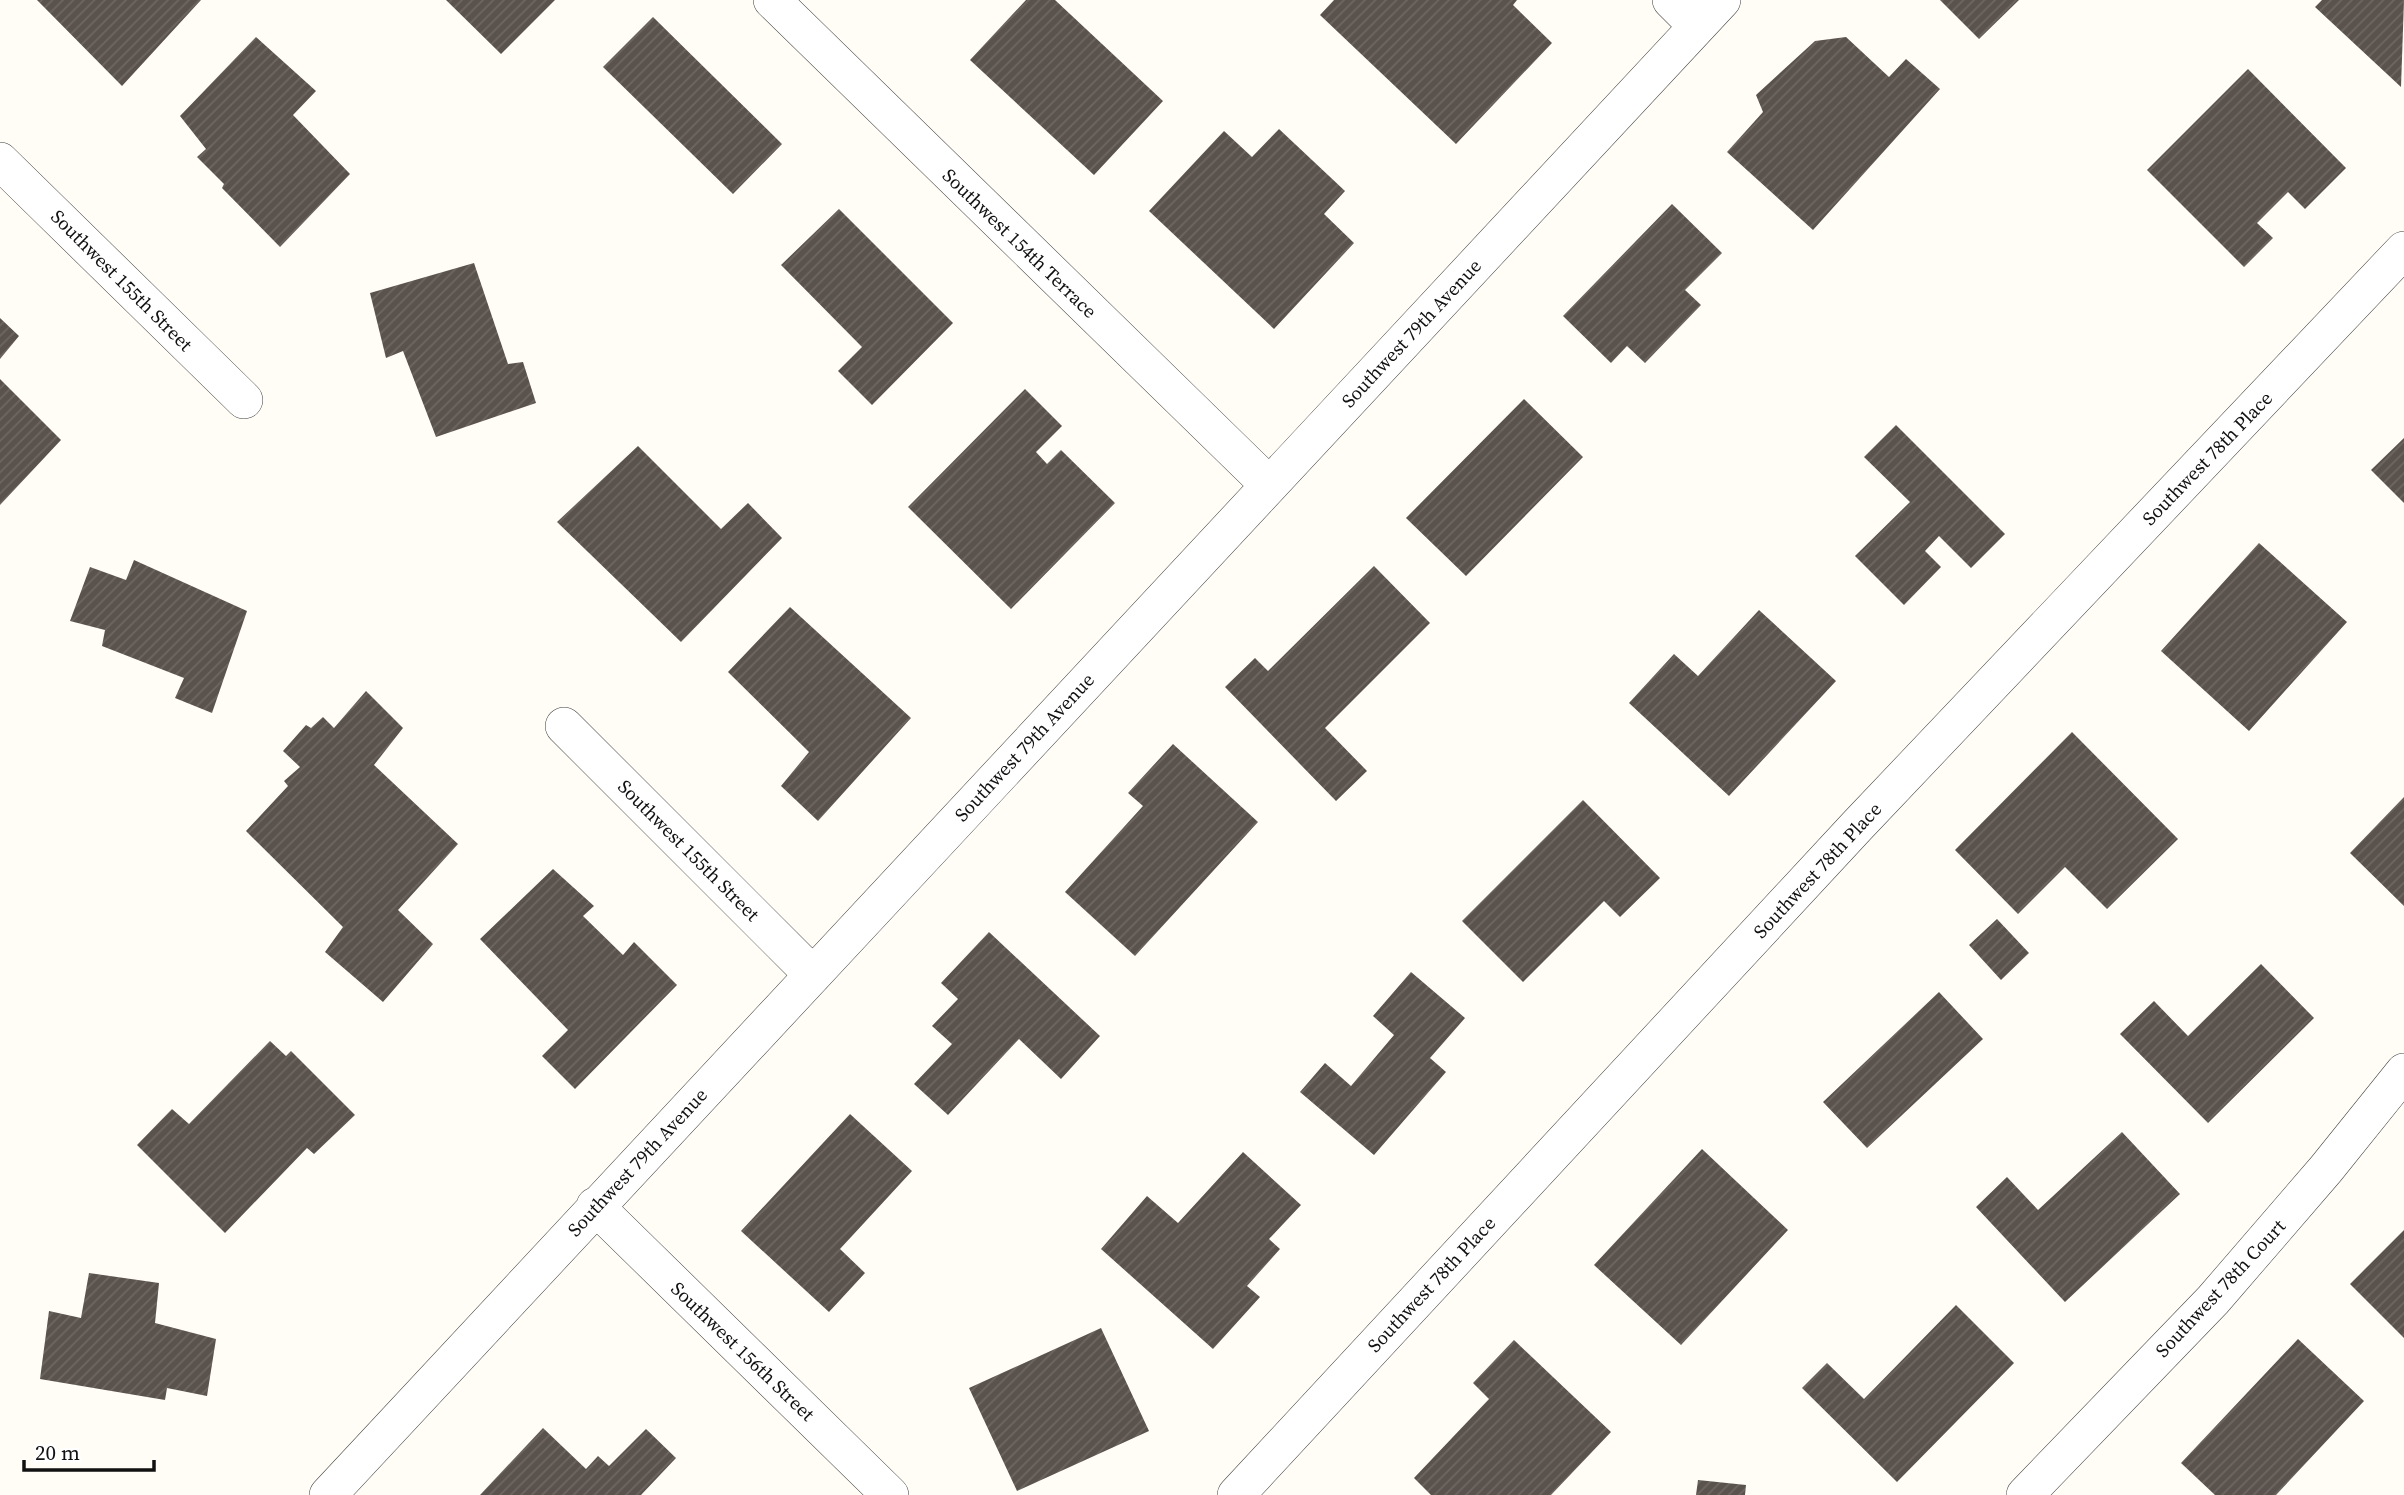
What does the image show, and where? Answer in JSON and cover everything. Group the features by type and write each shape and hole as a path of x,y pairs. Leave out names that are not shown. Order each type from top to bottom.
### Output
{"street":[{"name":"Southwest 154th Terrace","path":"772,0 1269,485"},
{"path":"1671,0 1697,26"},
{"name":"Southwest 79th Avenue","path":"328,1495 1722,0"},
{"name":"Southwest 155th Street","path":"0,160 244,400"},
{"name":"Southwest 78th Place","path":"1236,1495 1857,826 2404,250"},
{"name":"Southwest 155th Street","path":"564,726 813,975"},
{"name":"Southwest 78th Court","path":"2025,1495 2213,1300 2326,1169 2404,1072"},
{"name":"Southwest 156th Street","path":"596,1206 890,1495"}],"building":[{"path":"37,0 201,0 122,86"},
{"path":"446,0 555,0 501,54"},
{"path":"1026,0 1055,0 1163,101 1094,175 970,60"},
{"path":"1334,0 1517,0 1513,5 1552,43 1456,144 1320,15"},
{"path":"1940,0 2019,0 1979,39"},
{"path":"2322,0 2404,0 2401,87 2315,7"},
{"path":"653,17 782,144 733,194 603,67"},
{"path":"256,37 316,91 293,115 350,174 280,247 222,188 224,184 197,157 206,149 180,116"},
{"path":"1846,37 1889,77 1906,59 1940,89 1813,230 1727,152 1763,112 1756,95 1815,41"},
{"path":"2248,69 2346,168 2305,209 2288,192 2257,223 2273,238 2244,267 2147,170"},
{"path":"1279,129 1345,191 1324,214 1354,243 1274,329 1149,211 1224,131 1252,157"},
{"path":"1672,204 1722,253 1685,290 1701,305 1645,363 1627,346 1611,363 1563,316"},
{"path":"839,209 953,323 872,405 838,371 862,347 781,265"},
{"path":"474,263 508,364 523,362 536,403 436,437 403,351 386,358 370,293"},
{"path":"0,318 19,336 0,359"},
{"path":"0,379 61,440 0,505"},
{"path":"1025,389 1062,426 1036,452 1047,464 1061,450 1115,503 1011,609 908,507"},
{"path":"1524,399 1583,457 1466,576 1406,518"},
{"path":"1896,425 2005,534 1971,568 1939,536 1925,551 1941,567 1904,605 1855,556 1910,502 1864,457"},
{"path":"2404,438 2404,503 2371,470"},
{"path":"638,446 721,529 748,503 782,538 681,642 557,522"},
{"path":"2259,543 2347,622 2249,731 2161,651"},
{"path":"134,560 247,611 212,713 175,698 184,678 102,646 105,630 70,621 90,567 126,580"},
{"path":"1374,566 1430,623 1325,728 1367,771 1336,801 1225,687 1255,658 1268,671"},
{"path":"790,607 911,718 818,821 781,786 809,752 728,672"},
{"path":"1759,610 1836,681 1729,796 1629,703 1674,654 1698,676"},
{"path":"366,691 403,728 374,765 458,844 398,910 433,944 383,1002 325,952 343,927 246,831 288,786 284,781 300,767 283,751 306,725 311,728 323,717 334,728"},
{"path":"2072,732 2178,839 2107,909 2065,867 2018,914 1955,850"},
{"path":"1173,744 1258,822 1135,956 1065,892 1143,806 1128,793"},
{"path":"2404,797 2404,906 2350,853"},
{"path":"1583,800 1660,878 1620,917 1604,901 1523,982 1462,921"},
{"path":"553,869 594,906 583,916 623,955 634,942 677,985 575,1089 542,1056 568,1030 480,939"},
{"path":"1997,919 2029,953 2001,980 1969,945"},
{"path":"989,932 1100,1036 1061,1079 1019,1039 948,1115 914,1084 952,1044 932,1026 958,999 941,983"},
{"path":"2261,964 2314,1018 2208,1123 2120,1034 2154,1001 2188,1036"},
{"path":"1411,972 1465,1018 1430,1058 1446,1072 1374,1155 1300,1092 1325,1063 1351,1086 1394,1035 1373,1016"},
{"path":"1939,992 1983,1039 1867,1148 1823,1102"},
{"path":"270,1041 286,1056 291,1051 355,1115 314,1154 307,1148 225,1233 137,1145 172,1109 189,1124"},
{"path":"850,1114 912,1171 840,1249 865,1273 829,1312 741,1231"},
{"path":"2122,1132 2180,1194 2065,1302 1976,1207 2007,1177 2038,1210"},
{"path":"1702,1149 1788,1230 1681,1345 1594,1265"},
{"path":"1243,1152 1301,1205 1269,1239 1280,1249 1247,1286 1260,1297 1213,1349 1101,1249 1147,1196 1178,1223"},
{"path":"2404,1230 2404,1338 2350,1284"},
{"path":"89,1273 159,1283 155,1323 216,1339 207,1396 167,1388 165,1400 40,1379 49,1311 81,1318"},
{"path":"1956,1305 2014,1363 1897,1482 1802,1388 1827,1363 1864,1399"},
{"path":"1101,1328 1149,1431 1017,1491 969,1388"},
{"path":"2298,1339 2364,1401 2276,1495 2215,1495 2181,1463"},
{"path":"1514,1340 1611,1432 1551,1495 1431,1495 1414,1478 1489,1399 1473,1383"},
{"path":"543,1428 586,1469 598,1456 609,1466 646,1429 676,1458 641,1495 480,1495"},
{"path":"1698,1480 1746,1485 1745,1495 1696,1495"}]}
